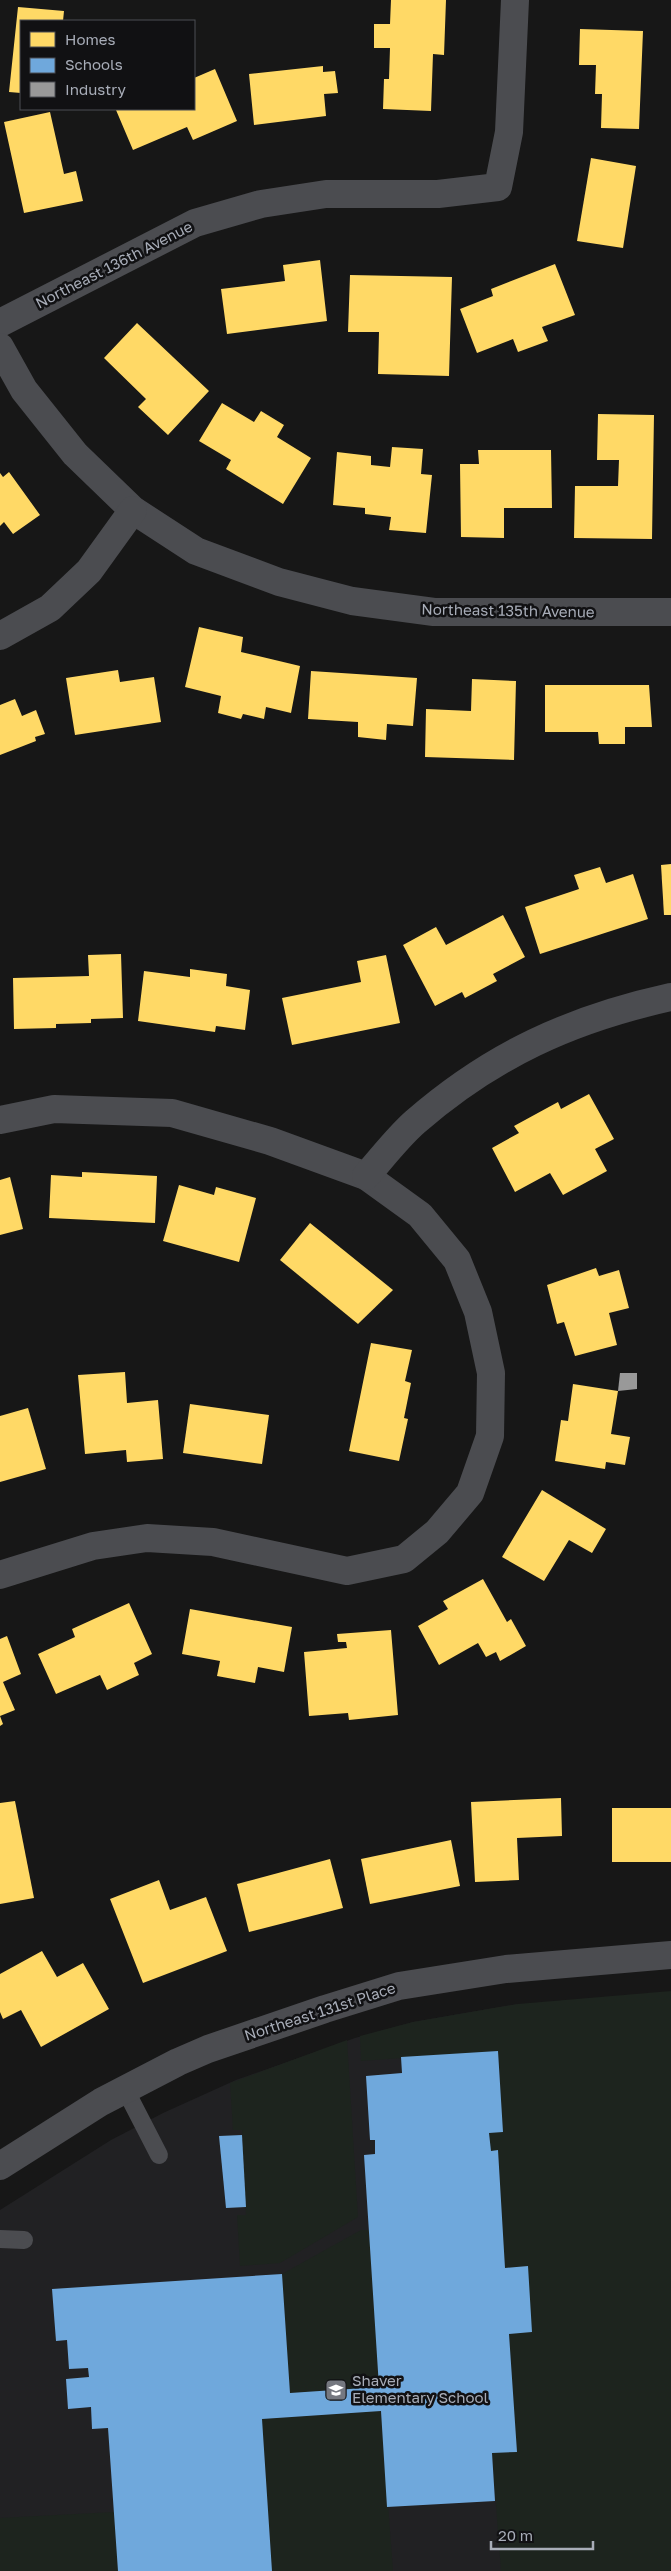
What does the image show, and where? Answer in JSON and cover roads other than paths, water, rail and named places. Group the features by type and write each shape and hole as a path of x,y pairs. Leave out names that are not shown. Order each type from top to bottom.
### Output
{"street":[{"name":"Northeast 136th Avenue","path":"0,323 195,223 261,204 326,194 438,194 498,187 509,132 514,0"},
{"name":"Northeast 135th Avenue","path":"0,347 24,390 75,454 133,510 196,550 279,582 352,602 434,612 671,612"},
{"path":"0,636 50,608 89,572 133,510"},
{"path":"366,1176 413,1124 455,1089 513,1052 561,1030 619,1009 671,997"},
{"path":"0,1120 54,1109 172,1113 270,1141 366,1176 420,1215 457,1260 478,1312 491,1373 490,1436 470,1493 437,1532 404,1559 347,1570 213,1542 147,1538 93,1546 0,1575"},
{"name":"Northeast 131st Place","path":"0,2166 101,2102 125,2089 208,2049 325,2009 399,1986 506,1969 671,1955"}],"lane":[{"path":"125,2089 159,2155"},
{"path":"0,2239 24,2240"}],"place":[{"name":"Shaver Elementary School","path":"336,2390"}]}
